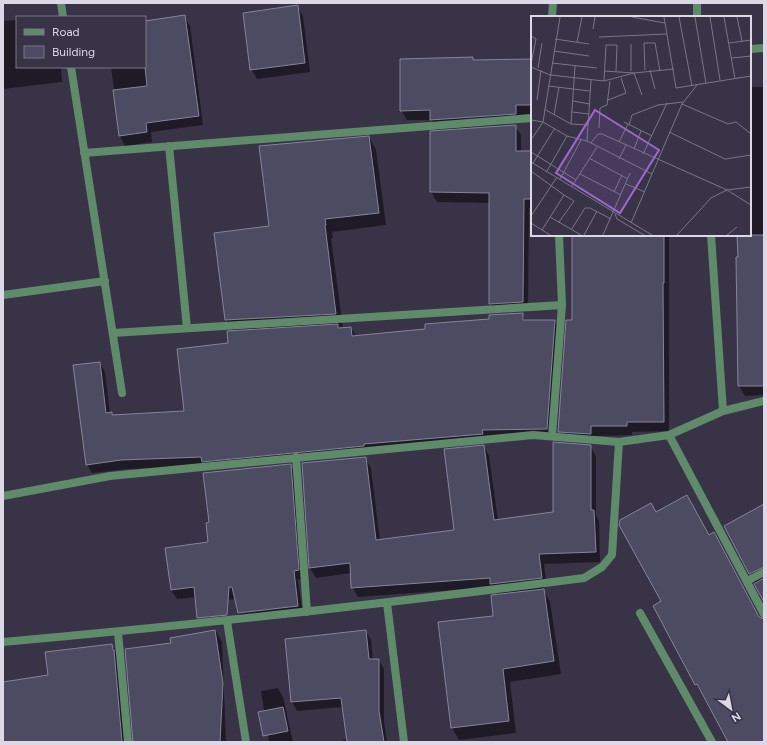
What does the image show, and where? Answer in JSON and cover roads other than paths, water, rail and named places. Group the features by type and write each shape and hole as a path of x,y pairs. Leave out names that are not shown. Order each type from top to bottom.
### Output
{"street":[{"path":"61,3 63,16"},
{"path":"552,3 552,16"},
{"path":"696,3 697,16"},
{"path":"751,49 764,48"},
{"path":"71,68 122,393"},
{"path":"84,153 531,118"},
{"path":"169,146 186,328"},
{"path":"552,436 562,305 559,236"},
{"path":"711,236 723,412"},
{"path":"3,295 104,280"},
{"path":"113,333 562,305"},
{"path":"3,496 110,476 532,435 619,442 669,435 723,412 764,401"},
{"path":"669,435 764,614"},
{"path":"3,642 227,621 387,603 584,578 602,567 612,555 619,442"},
{"path":"296,457 307,612"},
{"path":"746,581 764,572"},
{"path":"387,603 404,742"},
{"path":"640,613 712,742"},
{"path":"227,621 246,742"},
{"path":"118,632 128,742"}]}
